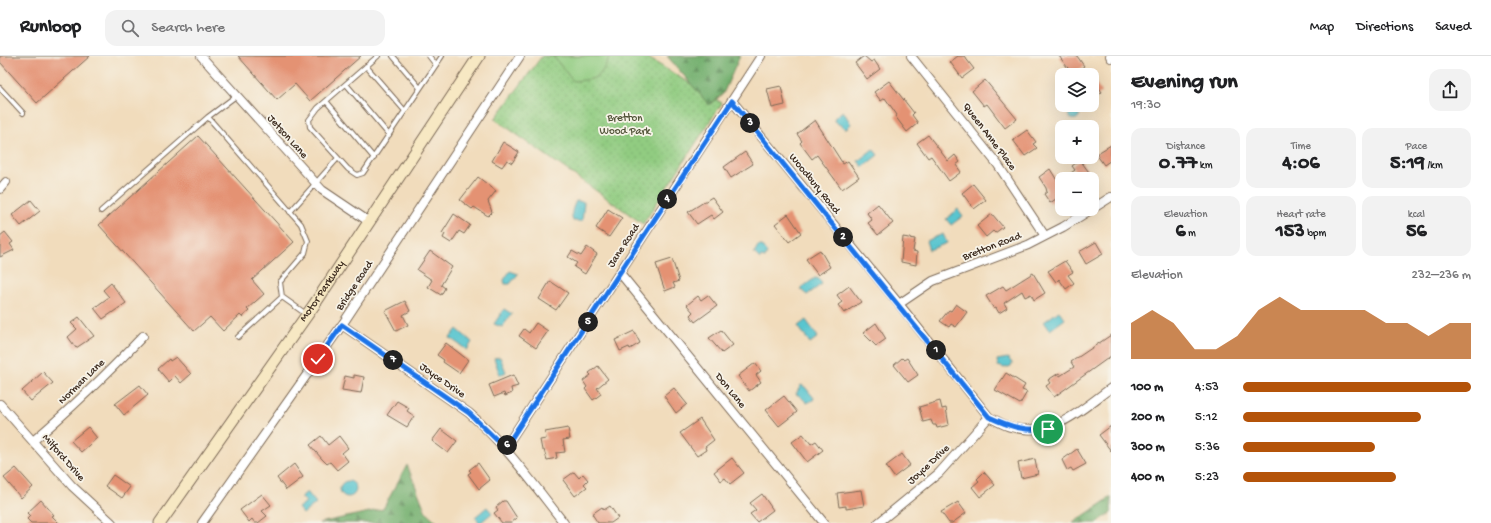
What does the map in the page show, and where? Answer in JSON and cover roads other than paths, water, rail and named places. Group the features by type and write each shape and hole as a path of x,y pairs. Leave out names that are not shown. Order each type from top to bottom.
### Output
{"main road":[{"name":"Motor Parkway","path":"160,523 307,315 479,56"}],"street":[{"name":"Jetson Lane","path":"201,56 315,184 368,221"},
{"name":"Bridge Road","path":"202,523 342,325 520,56"},
{"name":"Jane Road","path":"505,448 761,56"},
{"name":"Queen Anne Place","path":"911,56 998,165 1045,236"},
{"name":"Woodbury Road","path":"732,101 899,304 989,417 1010,427 1030,430 1048,429 1065,421 1111,388"},
{"path":"0,189 6,182"},
{"name":"Bretton Road","path":"1099,205 1111,197"},
{"name":"Bretton Road","path":"899,304 933,281 1007,254 1045,236 1080,216"},
{"name":"Don Lane","path":"620,273 824,523"},
{"name":"Joyce Drive","path":"342,325 469,413 505,448 564,523"},
{"name":"Norman Lane","path":"33,441 75,405 143,336"},
{"name":"Milford Drive","path":"0,404 72,486 112,523"},
{"name":"Joyce Drive","path":"878,523 939,473 989,417"}],"lane":[{"path":"378,56 318,108 309,120 310,127 338,158 357,175 363,173 374,158 442,56"},
{"path":"393,56 420,88"},
{"path":"429,56 436,65"},
{"path":"366,66 405,111"},
{"path":"346,84 389,135"},
{"path":"0,88 23,113"},
{"path":"102,211 208,117 236,96"},
{"path":"326,101 374,158"},
{"path":"208,117 301,224 308,241 305,253 280,282 282,297 307,315"},
{"path":"290,212 338,158"},
{"path":"238,337 282,297"}],"water":[{"path":"843,111 851,124 846,129 834,121 835,117"},
{"path":"1069,112 1079,112 1080,114 1078,118 1074,120 1070,118 1068,114"},
{"path":"873,149 878,155 863,167 858,161"},
{"path":"576,201 584,202 582,221 573,221 572,218 572,211"},
{"path":"958,209 963,216 951,225 946,219"},
{"path":"943,234 947,243 929,250 926,241"},
{"path":"758,246 762,246 767,253 765,258 761,257 760,259 754,253"},
{"path":"510,271 518,274 510,284 505,284 504,280"},
{"path":"815,278 819,279 822,284 807,295 800,289"},
{"path":"504,309 512,314 502,327 494,324"},
{"path":"1059,311 1065,319 1050,330 1044,322"},
{"path":"806,320 818,337 810,343 798,326"},
{"path":"457,329 472,342 467,350 450,338"},
{"path":"500,357 506,372 500,375 494,358"},
{"path":"1008,358 1012,363 1011,366 1005,368 998,366 997,360"},
{"path":"801,385 805,387 814,398 813,400 807,403 796,394"},
{"path":"345,481 351,481 356,486 354,495 351,497 345,497 340,492 340,486"},
{"path":"307,492 316,503 303,514 298,508 306,502 301,497"},
{"path":"487,507 492,513 480,523 475,517"}],"park label":[{"name":"Bretton Wood Park","path":"625,125"}]}
